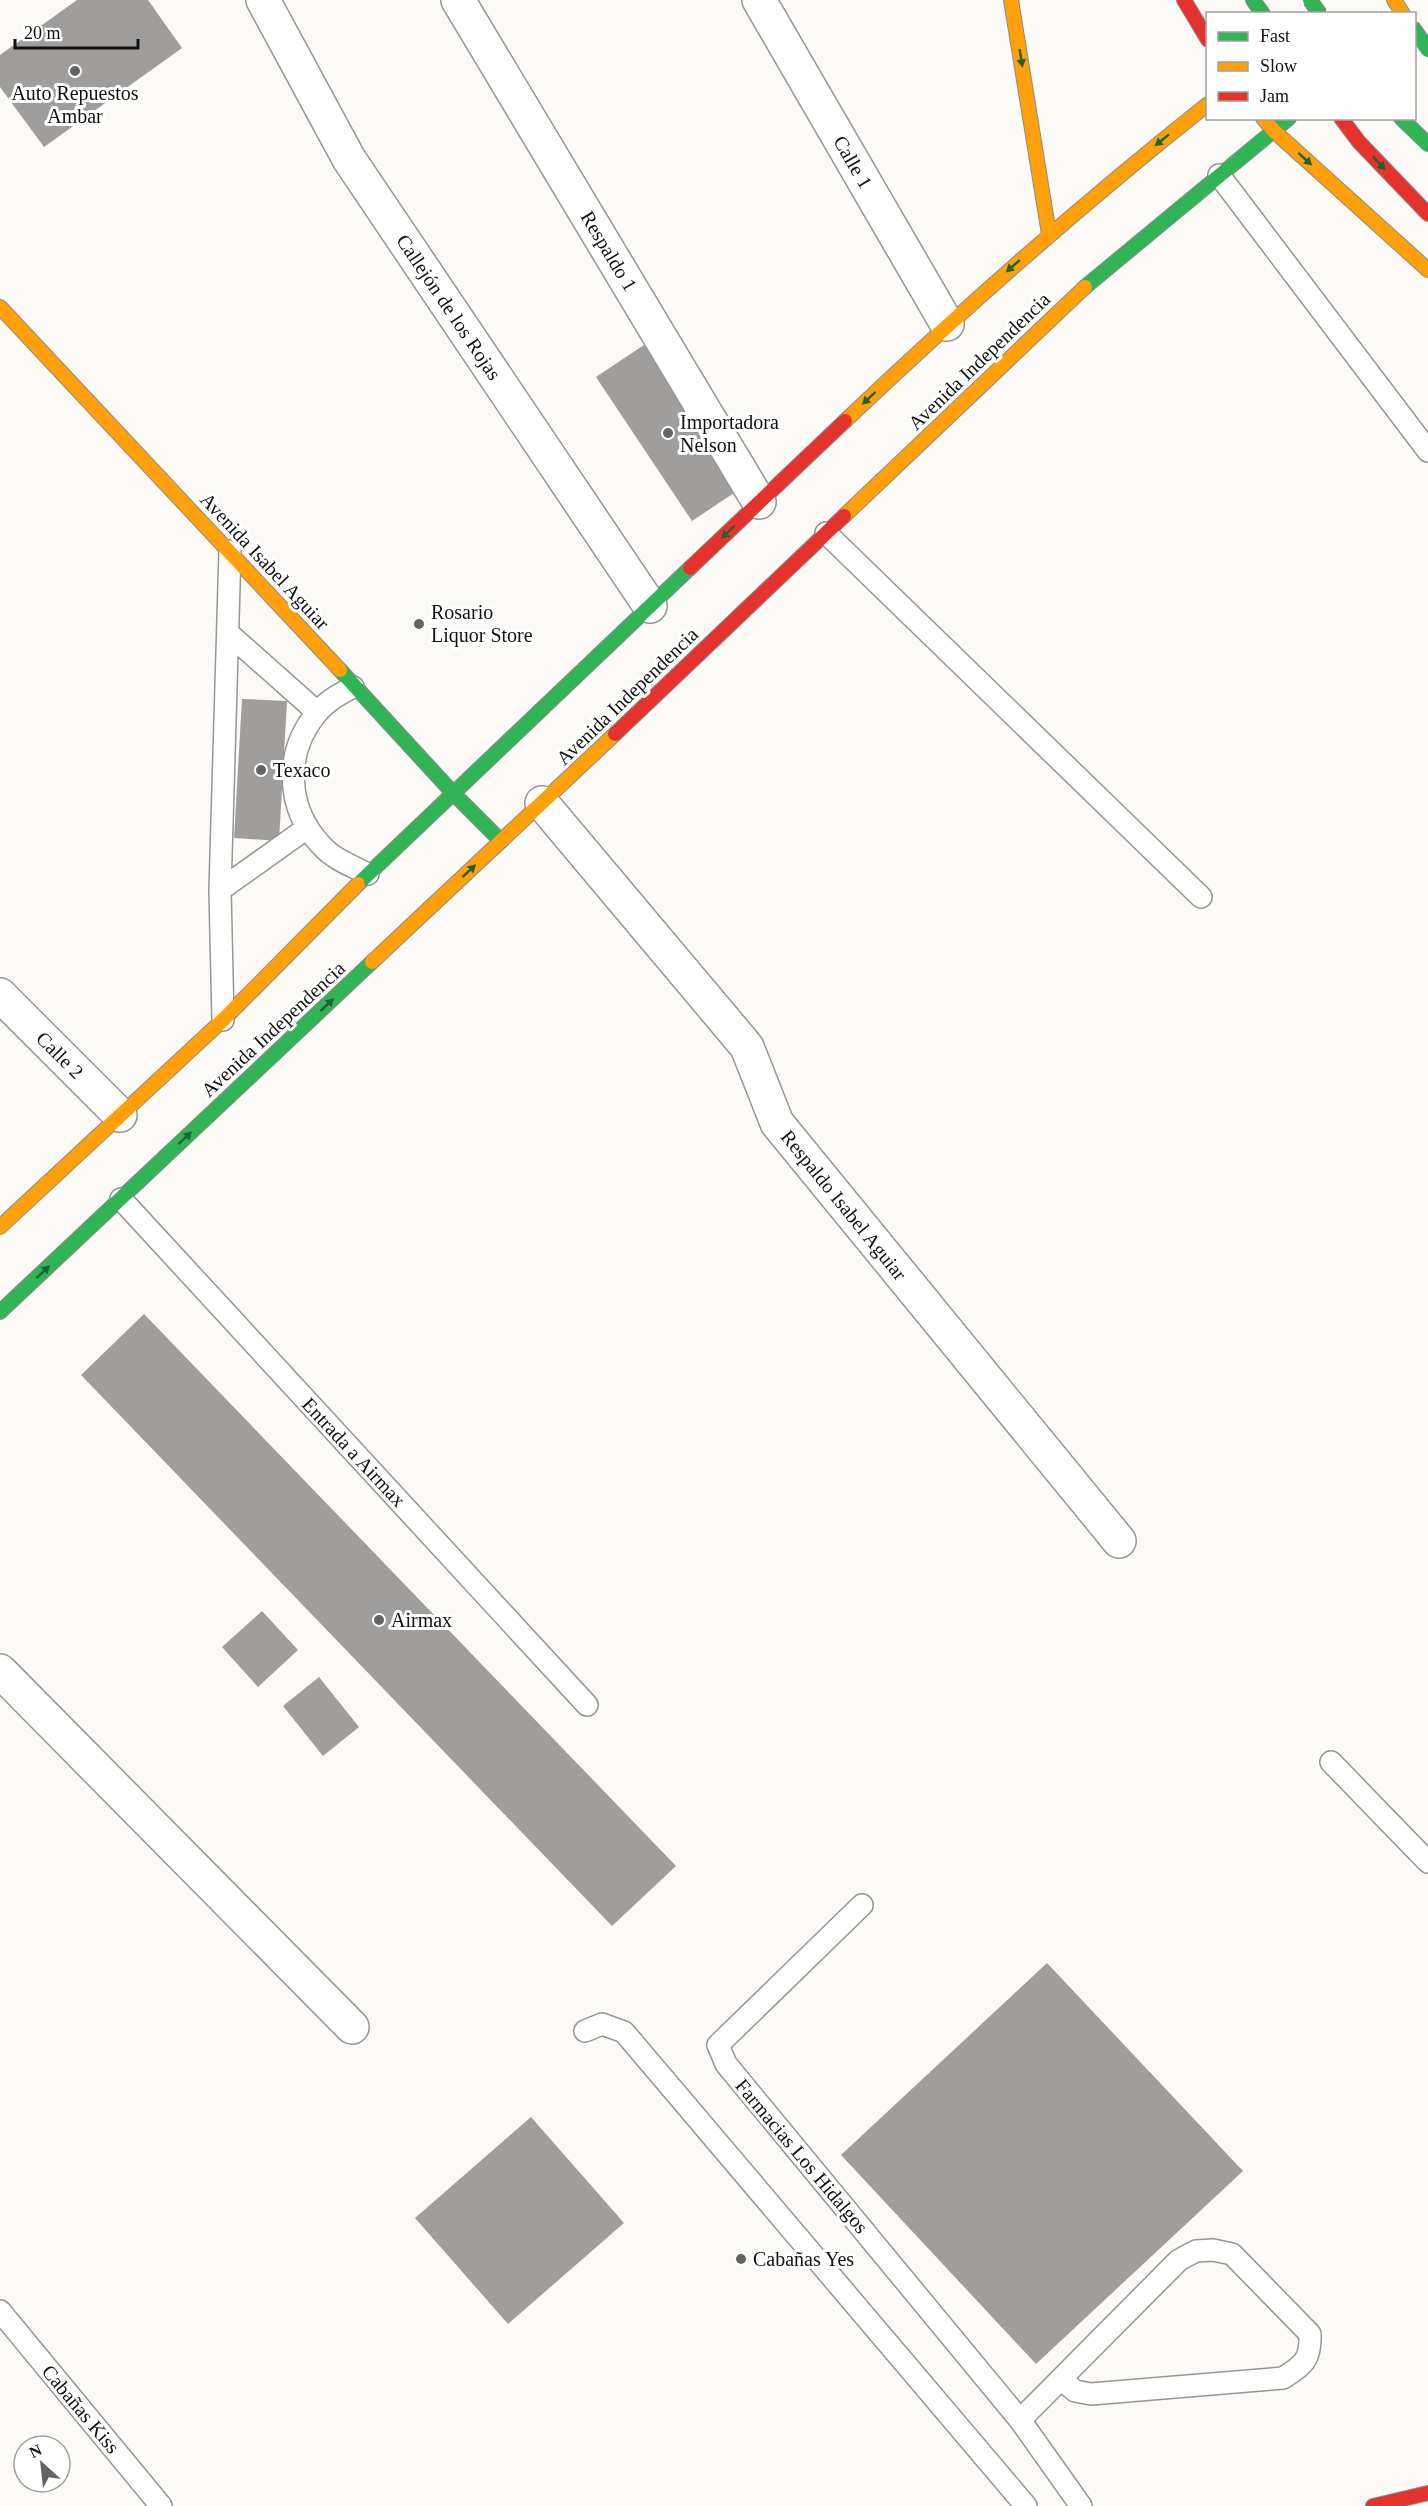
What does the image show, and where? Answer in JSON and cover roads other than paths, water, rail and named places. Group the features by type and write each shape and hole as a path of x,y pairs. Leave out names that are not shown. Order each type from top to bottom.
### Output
{"main road":[{"path":"1011,0 1049,234"},
{"path":"1184,0 1206,37"},
{"path":"1320,12 1333,0"},
{"path":"1417,25 1428,49"},
{"name":"Avenida Independencia","path":"0,1227 223,1020 368,874 947,324 1049,234 1206,106"},
{"path":"1265,120 1274,131 1428,270"},
{"name":"Avenida Independencia","path":"0,1312 501,842 1088,284 1287,120"},
{"path":"1342,120 1359,142 1428,214"},
{"path":"1403,120 1428,144"},
{"name":"Avenida Isabel Aguiar","path":"0,307 230,551 353,687 501,842"},
{"path":"1373,2506 1428,2493"}],"street":[{"name":"Callejón de los Rojas","path":"263,0 349,159 650,606"},
{"name":"Respaldo 1","path":"458,0 759,502"},
{"name":"Calle 1","path":"759,0 947,324"},
{"name":"Respaldo Isabel Aguiar","path":"542,803 747,1047 777,1123 1119,1541"},
{"name":"Calle 2","path":"0,996 120,1115"},
{"path":"0,1671 352,2027"}],"lane":[{"path":"1219,175 1428,451"},
{"path":"826,533 1201,897"},
{"path":"223,1020 220,890 230,551"},
{"path":"228,633 317,712"},
{"path":"353,687 334,697 317,712 303,733 294,756 292,781 297,806 308,828 322,846 340,860 368,874"},
{"path":"220,890 308,828"},
{"name":"Entrada a Airmax","path":"121,1199 587,1705"},
{"path":"1331,1762 1428,1862"},
{"name":"Farmacias Los Hidalgos","path":"862,1905 718,2045 726,2064 1020,2420"},
{"path":"585,2031 602,2024 624,2032 1026,2506"},
{"path":"1061,2379 1075,2391 1091,2394 1284,2378 1302,2366 1310,2350 1310,2334 1232,2254 1213,2250 1196,2252 1179,2260 1020,2420 1081,2506"},
{"name":"Cabañas Kiss","path":"0,2311 161,2506"}],"place":[{"name":"Auto Repuestos Ambar","path":"75,71"},
{"name":"Importadora Nelson","path":"668,433"},
{"name":"Rosario Liquor Store","path":"419,624"},
{"name":"Texaco","path":"261,770"},
{"name":"Airmax","path":"379,1620"},
{"name":"Cabañas Yes","path":"741,2259"}]}
